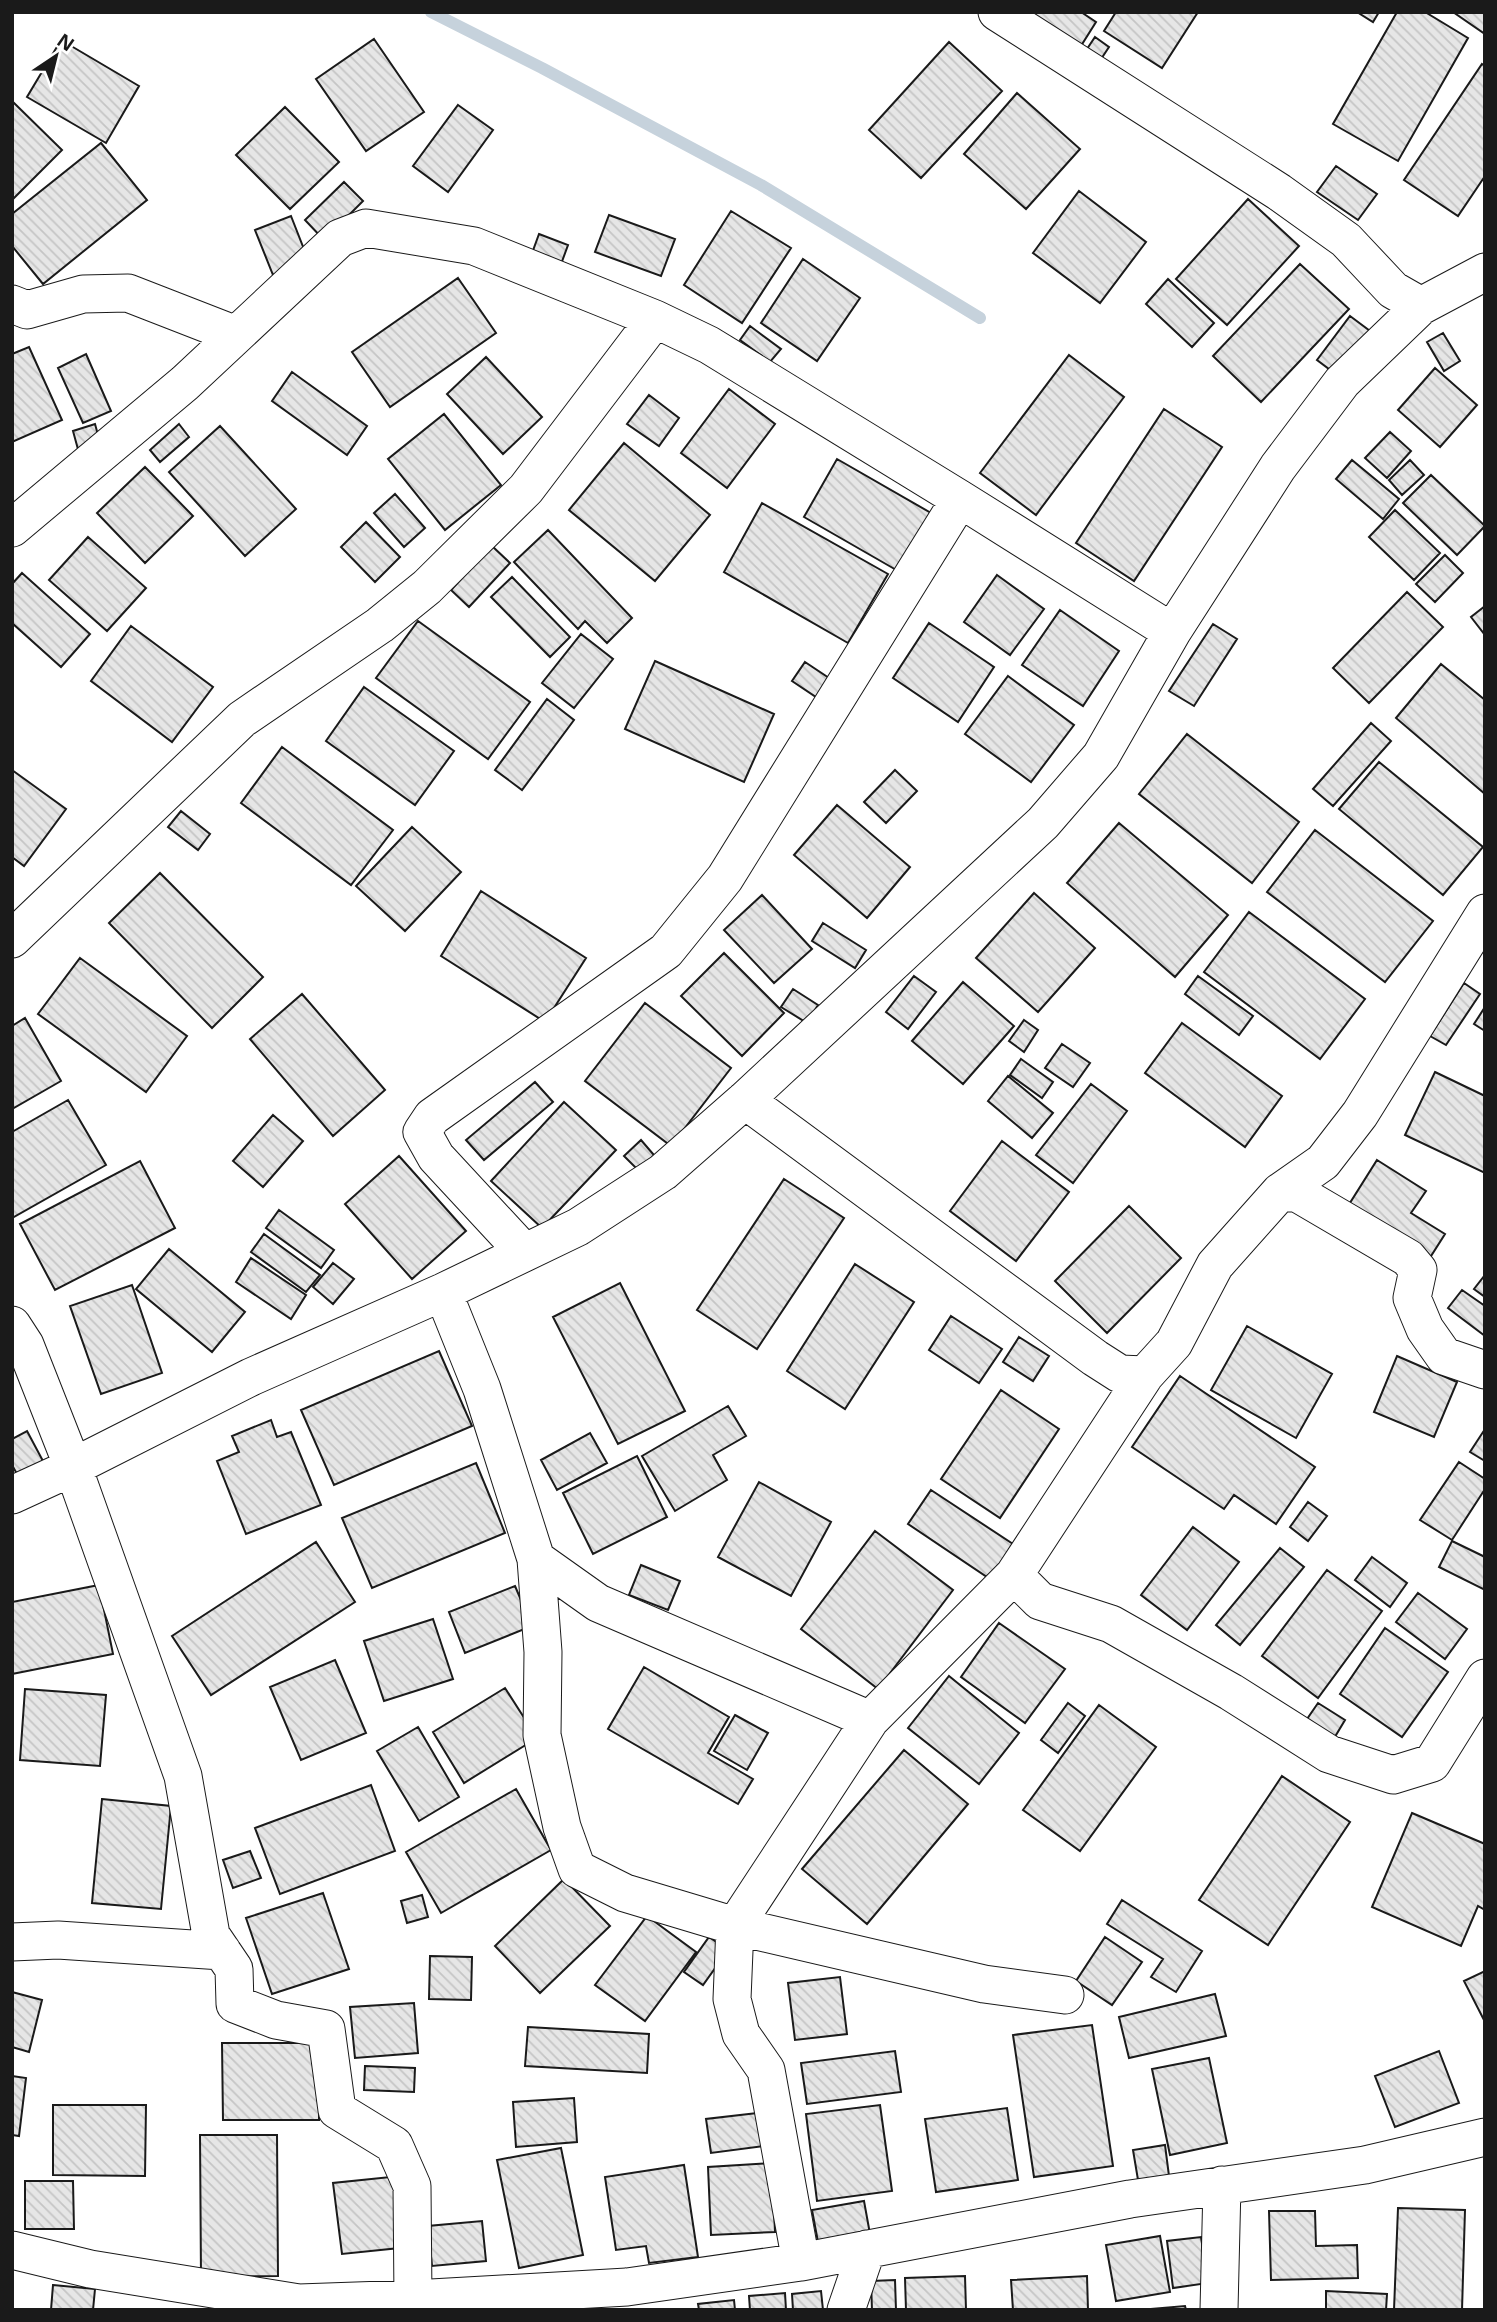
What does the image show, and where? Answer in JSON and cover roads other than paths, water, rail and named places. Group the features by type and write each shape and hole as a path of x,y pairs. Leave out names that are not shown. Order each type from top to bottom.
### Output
{"street":[{"path":"997,12 1279,192 1346,240 1393,290 1421,306"},
{"path":"12,528 165,400 340,238 366,228 474,246 655,319 709,345 1172,632"},
{"path":"12,1496 73,1468 251,1377 443,1292 578,1227 663,1172 745,1100 1043,823 1101,756 1172,632 1278,467 1342,382 1421,306 1485,272"},
{"path":"12,304 27,310 83,294 128,293 236,335"},
{"path":"12,939 242,719 380,625 426,587 526,489 655,319"},
{"path":"524,1252 436,1157 422,1132 432,1117 666,951 725,878 960,499"},
{"path":"801,2262 766,2070 741,2034 732,1999 736,1926 870,1720 1014,1576 1145,1375 1174,1343 1215,1265 1280,1192 1323,1162 1352,1124 1485,913"},
{"path":"745,1100 1095,1359 1119,1374 1145,1375"},
{"path":"1280,1192 1297,1193 1408,1258 1418,1269 1412,1298 1425,1329 1444,1356 1485,1370"},
{"path":"443,1292 482,1389 536,1559 543,1652 542,1735 562,1827 578,1869 625,1893 736,1926 984,1984 1065,1994"},
{"path":"12,1325 25,1345 73,1468 183,1776 211,1935 234,1969 235,2004 276,2020 326,2029 337,2110 394,2145 412,2186 413,2299"},
{"path":"536,1559 598,1604 870,1720"},
{"path":"1014,1576 1040,1601 1111,1624 1231,1692 1329,1754 1393,1775 1432,1763 1485,1678"},
{"path":"12,1942 58,1940 222,1951"},
{"path":"12,2250 90,2269 300,2306 627,2287 801,2262 1130,2199 1365,2165 1485,2137"},
{"path":"1219,2310 1222,2185"},
{"path":"846,2310 867,2249"}],"waterway":[{"path":"431,12 761,185 980,318"}]}
